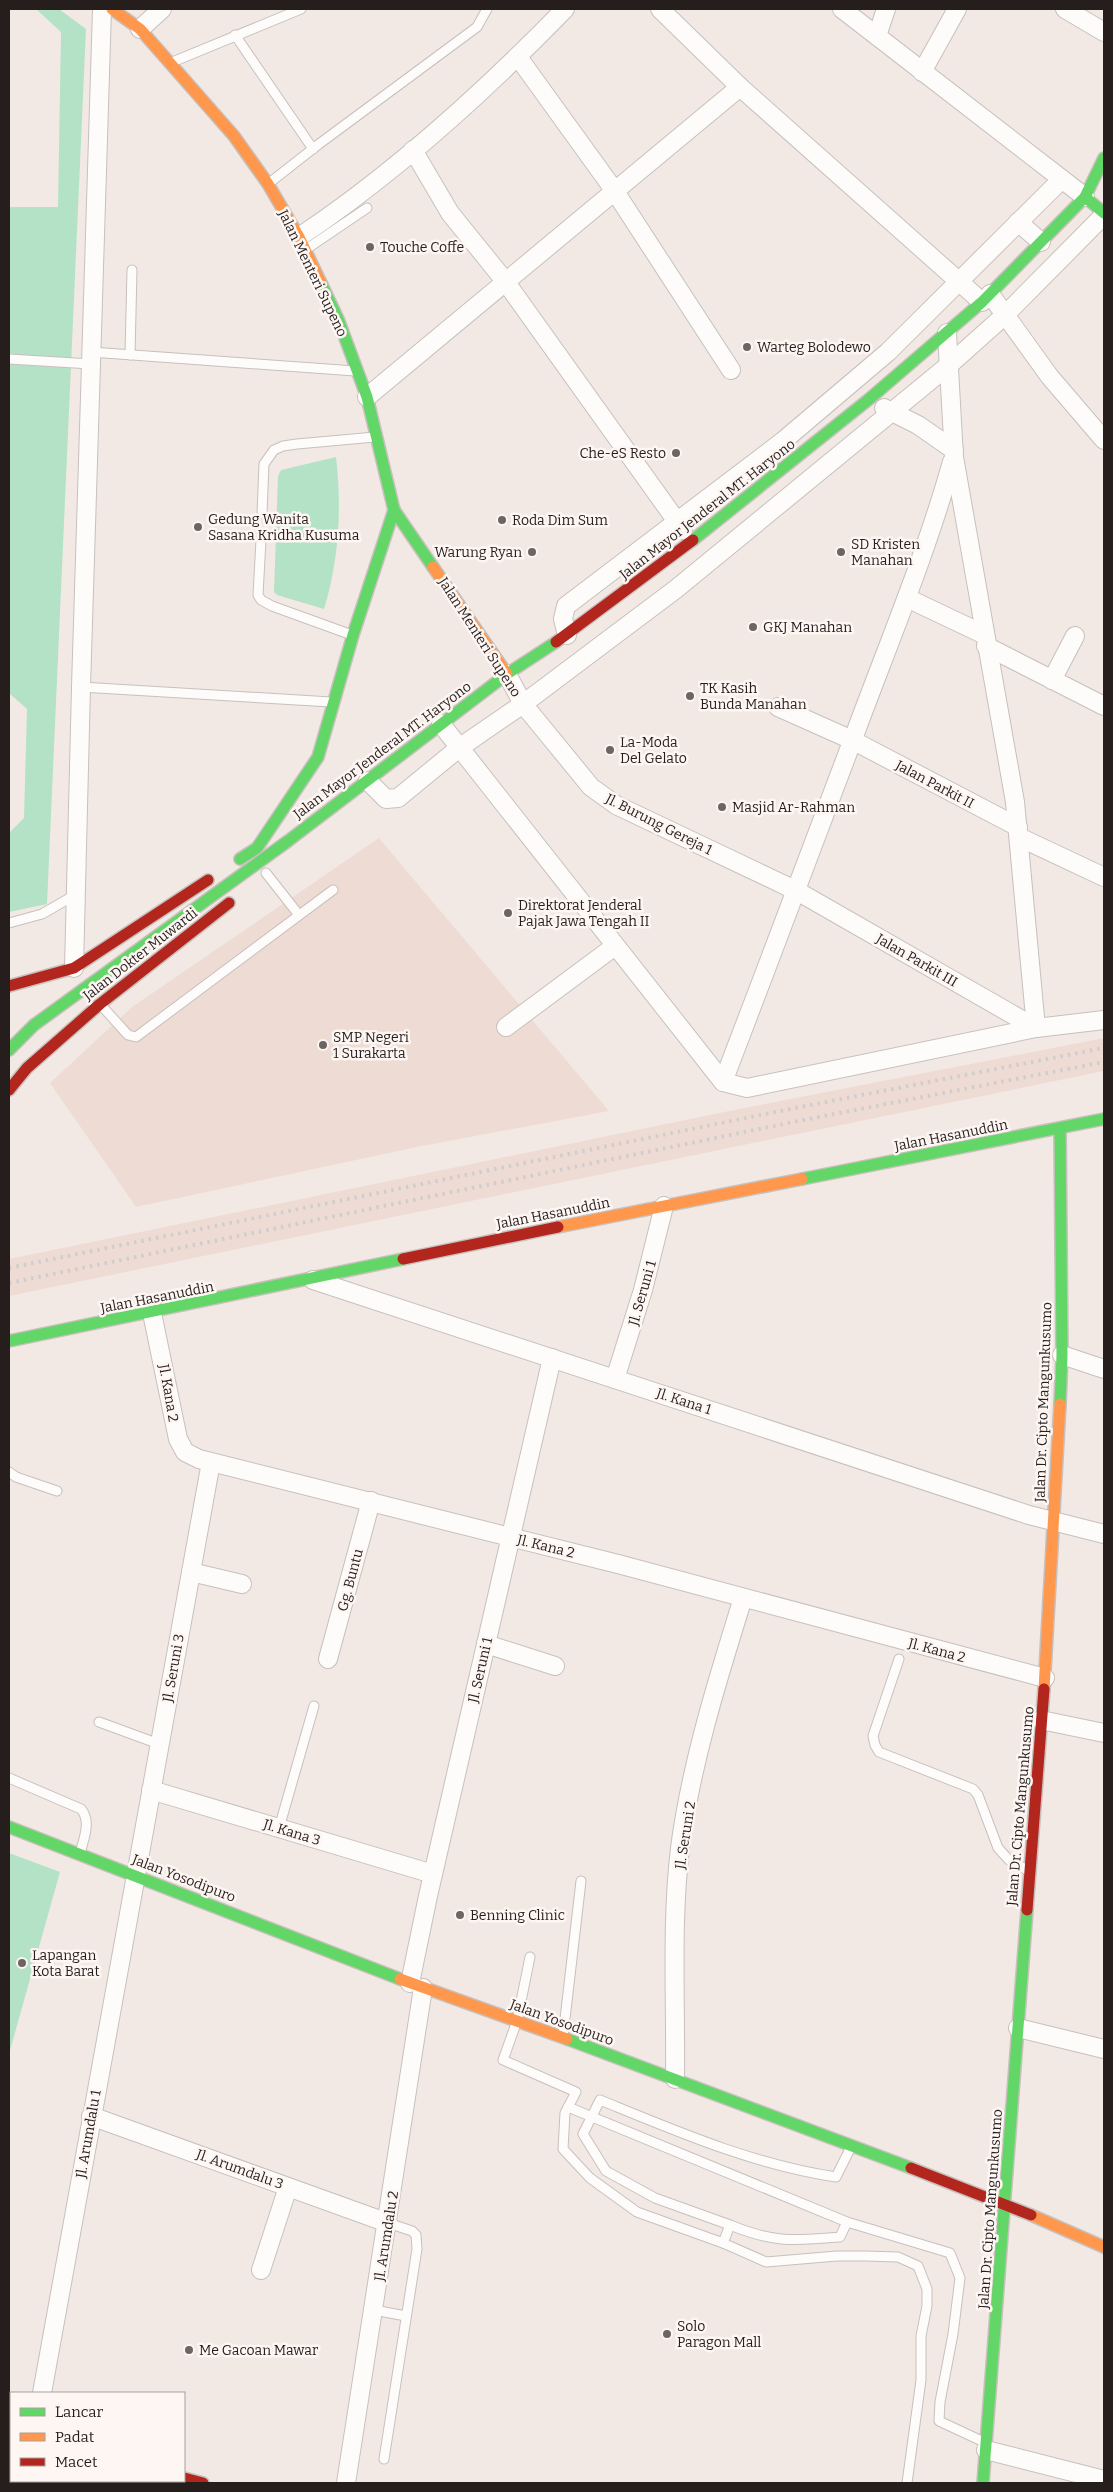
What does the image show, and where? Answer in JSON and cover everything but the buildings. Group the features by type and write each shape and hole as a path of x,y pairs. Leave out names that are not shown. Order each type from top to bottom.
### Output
{"main road":[{"name":"Jalan Menteri Supeno","path":"112,9 140,30 170,63 234,136 268,184 302,244 338,319 367,397 394,510 507,674"},
{"name":"Jalan Mayor Jenderal MT. Haryono","path":"9,1050 34,1025 288,841 507,674 567,635 693,542 868,400 986,298 1085,197 1104,158"},
{"path":"1085,197 1104,214"},
{"name":"Jalan Mayor Jenderal MT. Haryono","path":"232,864 257,848 304,782 318,757 352,635 394,510"},
{"path":"254,883 266,873 288,841"},
{"path":"9,986 74,968 216,875"},
{"name":"Jalan Dokter Muwardi","path":"9,1090 27,1068 100,1004 238,895"},
{"name":"Jalan Hasanuddin","path":"9,1341 313,1280 496,1239 1104,1119"},
{"name":"Jalan Dr. Cipto Mangunkusumo","path":"983,2483 1006,2204 1029,1871 1046,1678 1055,1523 1062,1355 1060,1129"},
{"name":"Jalan Yosodipuro","path":"9,1827 416,1985 675,2079 849,2151 1006,2204 1104,2247"},
{"path":"185,2478 203,2483"}],"street":[{"path":"74,968 80,687 102,9"},
{"path":"140,30 162,9"},
{"path":"302,244 321,222 413,150 518,56 565,9"},
{"path":"660,9 740,86 958,280 986,298 1005,315 1050,377 1104,440"},
{"path":"842,9 1085,197"},
{"path":"876,36 886,9"},
{"path":"922,72 957,9"},
{"path":"1065,9 1104,32"},
{"path":"518,56 614,190 731,370"},
{"path":"367,397 740,86"},
{"path":"413,150 450,213 505,281 693,542"},
{"path":"567,635 563,619 566,606 783,441 888,352 958,280 1062,179"},
{"path":"368,781 386,799 394,800 459,748 523,704 676,588 949,365 1005,315 1104,214"},
{"path":"1018,222 1040,242"},
{"path":"947,333 954,453 1018,832 1036,1028"},
{"path":"888,352 904,370"},
{"path":"842,391 892,411 918,426 954,453"},
{"path":"783,441 796,458"},
{"path":"723,1082 798,891 852,740 907,598 938,513 954,453"},
{"path":"714,494 745,532"},
{"path":"661,566 676,588"},
{"path":"606,576 620,596"},
{"path":"907,598 1052,680 1104,706"},
{"path":"1052,680 1075,636"},
{"name":"Jalan Menteri Supeno","path":"507,674 523,704"},
{"name":"Jl. Burung Gereja 1","path":"523,704 591,786 609,801 798,891"},
{"name":"Jalan Parkit II","path":"778,707 852,740 1018,832 1104,877"},
{"path":"441,724 723,1082 747,1088 1036,1028 1104,1020"},
{"name":"Jalan Parkit III","path":"798,891 1036,1028"},
{"path":"506,1027 615,946"},
{"name":"Jl. Seruni 1","path":"615,1379 643,1290 664,1206"},
{"name":"Jl. Kana 1","path":"313,1280 1055,1523 1104,1534"},
{"name":"Jl. Kana 2","path":"152,1313 178,1439 185,1452 211,1462 510,1536 1046,1678"},
{"path":"1062,1355 1104,1369"},
{"name":"Jl. Seruni 1","path":"416,1985 433,1874 552,1358"},
{"name":"Jl. Seruni 3","path":"134,1874 211,1462"},
{"name":"Gg. Buntu","path":"328,1659 371,1501"},
{"path":"190,1572 242,1584"},
{"name":"Jl. Seruni 2","path":"675,2079 676,1920 680,1846 716,1686 743,1598"},
{"path":"486,1644 555,1666"},
{"path":"1041,1720 1104,1733"},
{"name":"Jl. Kana 3","path":"151,1790 433,1874"},
{"name":"Jl. Arumdalu 1","path":"42,2392 134,1874"},
{"name":"Jl. Arumdalu 2","path":"346,2483 388,2223 416,1985"},
{"path":"1018,2028 1104,2048"},
{"name":"Jl. Arumdalu 3","path":"91,2116 388,2223"},
{"path":"261,2270 288,2187"},
{"path":"986,2447 1104,2480"}],"lane":[{"path":"170,63 301,9"},
{"path":"268,184 477,28 486,9"},
{"path":"235,35 313,149"},
{"path":"302,244 367,208"},
{"path":"130,355 132,270"},
{"path":"9,359 91,358 130,355 357,371"},
{"path":"262,514 264,464 274,450 297,444 376,437"},
{"path":"261,540 258,595 261,600 272,606 352,635"},
{"path":"80,687 334,703"},
{"path":"266,873 299,915"},
{"path":"100,1004 128,1035 136,1037 333,890"},
{"path":"9,922 42,914 75,896"},
{"path":"9,1472 16,1477 57,1491"},
{"path":"899,1659 873,1736 874,1745 880,1752 973,1789 978,1795 998,1848 1003,1855 1029,1871"},
{"path":"279,1828 314,1706"},
{"path":"99,1722 159,1744"},
{"path":"9,1778 81,1809 85,1814 87,1824 80,1854"},
{"path":"563,2037 581,1881"},
{"path":"530,1957 516,2021 503,2060 576,2092 568,2107 563,2132 563,2149 590,2178 637,2212 723,2243 766,2262 837,2256 865,2256 898,2257 918,2266 927,2289 927,2306 921,2336 921,2380 907,2483"},
{"path":"847,2222 840,2237 800,2241 773,2240 654,2198 606,2171 583,2134 589,2118 600,2100 698,2140 800,2171 836,2177 849,2151"},
{"path":"568,2107 589,2118 847,2222 950,2253 960,2278 953,2334 940,2402 939,2421 986,2447"},
{"path":"384,2459 417,2242 412,2231 388,2223"},
{"path":"723,2243 730,2225"},
{"path":"374,2310 406,2316"}],"shaded area":[{"name":"SMP Negeri 1 Surakarta","path":"379,838 609,1111 422,1146 136,1207 50,1083 132,1007"},
{"path":"1104,1038 1104,1071 9,1296 9,1259 729,1111"}],"green space":[{"path":"36,9 59,9 86,29 47,904 9,912 9,833 24,818 27,709 9,693 9,207 58,207 61,32"},
{"path":"336,457 339,496 338,534 333,571 324,609 277,595 274,592 278,476 281,470"},
{"name":"Lapangan Kota Barat","path":"9,1853 60,1872 9,2054"}],"railway":[{"path":"9,1268 795,1108 1104,1048"},
{"path":"9,1283 798,1121 1104,1062"}],"traffic: fast":[{"path":"693,540 868,400 982,302 1085,197 1104,158"},
{"path":"1085,197 1104,213"},
{"path":"320,281 338,319 367,397 394,510 433,567"},
{"path":"240,859 257,848 318,757 353,635 394,510"},
{"path":"9,1050 34,1025 288,841 507,674 556,642"},
{"path":"802,1179 1104,1119"},
{"path":"1060,1129 1062,1355 1060,1404"},
{"path":"9,1341 403,1259"},
{"path":"9,1827 400,1979"},
{"path":"983,2483 1027,1910"},
{"path":"567,2039 911,2168"}],"traffic: slow":[{"path":"112,9 140,29 234,136 268,184 299,237 320,281"},
{"path":"433,567 507,674"},
{"path":"558,1227 802,1179"},
{"path":"1044,1689 1060,1404"},
{"path":"400,1979 567,2039"},
{"path":"1031,2215 1104,2247"}],"traffic: jam":[{"path":"556,642 693,540"},
{"path":"9,986 74,968 208,880"},
{"path":"9,1090 27,1068 100,1004 229,903"},
{"path":"403,1259 558,1227"},
{"path":"1027,1910 1044,1689"},
{"path":"911,2168 1031,2215"},
{"path":"185,2478 203,2483"}],"place":[{"name":"Touche Coffe","path":"370,247"},
{"name":"Warteg Bolodewo","path":"747,347"},
{"name":"Che-eS Resto","path":"676,453"},
{"name":"Roda Dim Sum","path":"502,520"},
{"name":"Gedung Wanita Sasana Kridha Kusuma","path":"198,527"},
{"name":"Warung Ryan","path":"532,552"},
{"name":"SD Kristen Manahan","path":"841,552"},
{"name":"GKJ Manahan","path":"753,627"},
{"name":"TK Kasih Bunda Manahan","path":"690,696"},
{"name":"La-Moda Del Gelato","path":"610,750"},
{"name":"Masjid Ar-Rahman","path":"722,807"},
{"name":"Direktorat Jenderal Pajak Jawa Tengah II","path":"508,913"},
{"name":"SMP Negeri 1 Surakarta","path":"323,1045"},
{"name":"Benning Clinic","path":"460,1915"},
{"name":"Lapangan Kota Barat","path":"22,1963"},
{"name":"Solo Paragon Mall","path":"667,2334"},
{"name":"Me Gacoan Mawar","path":"189,2350"}]}
